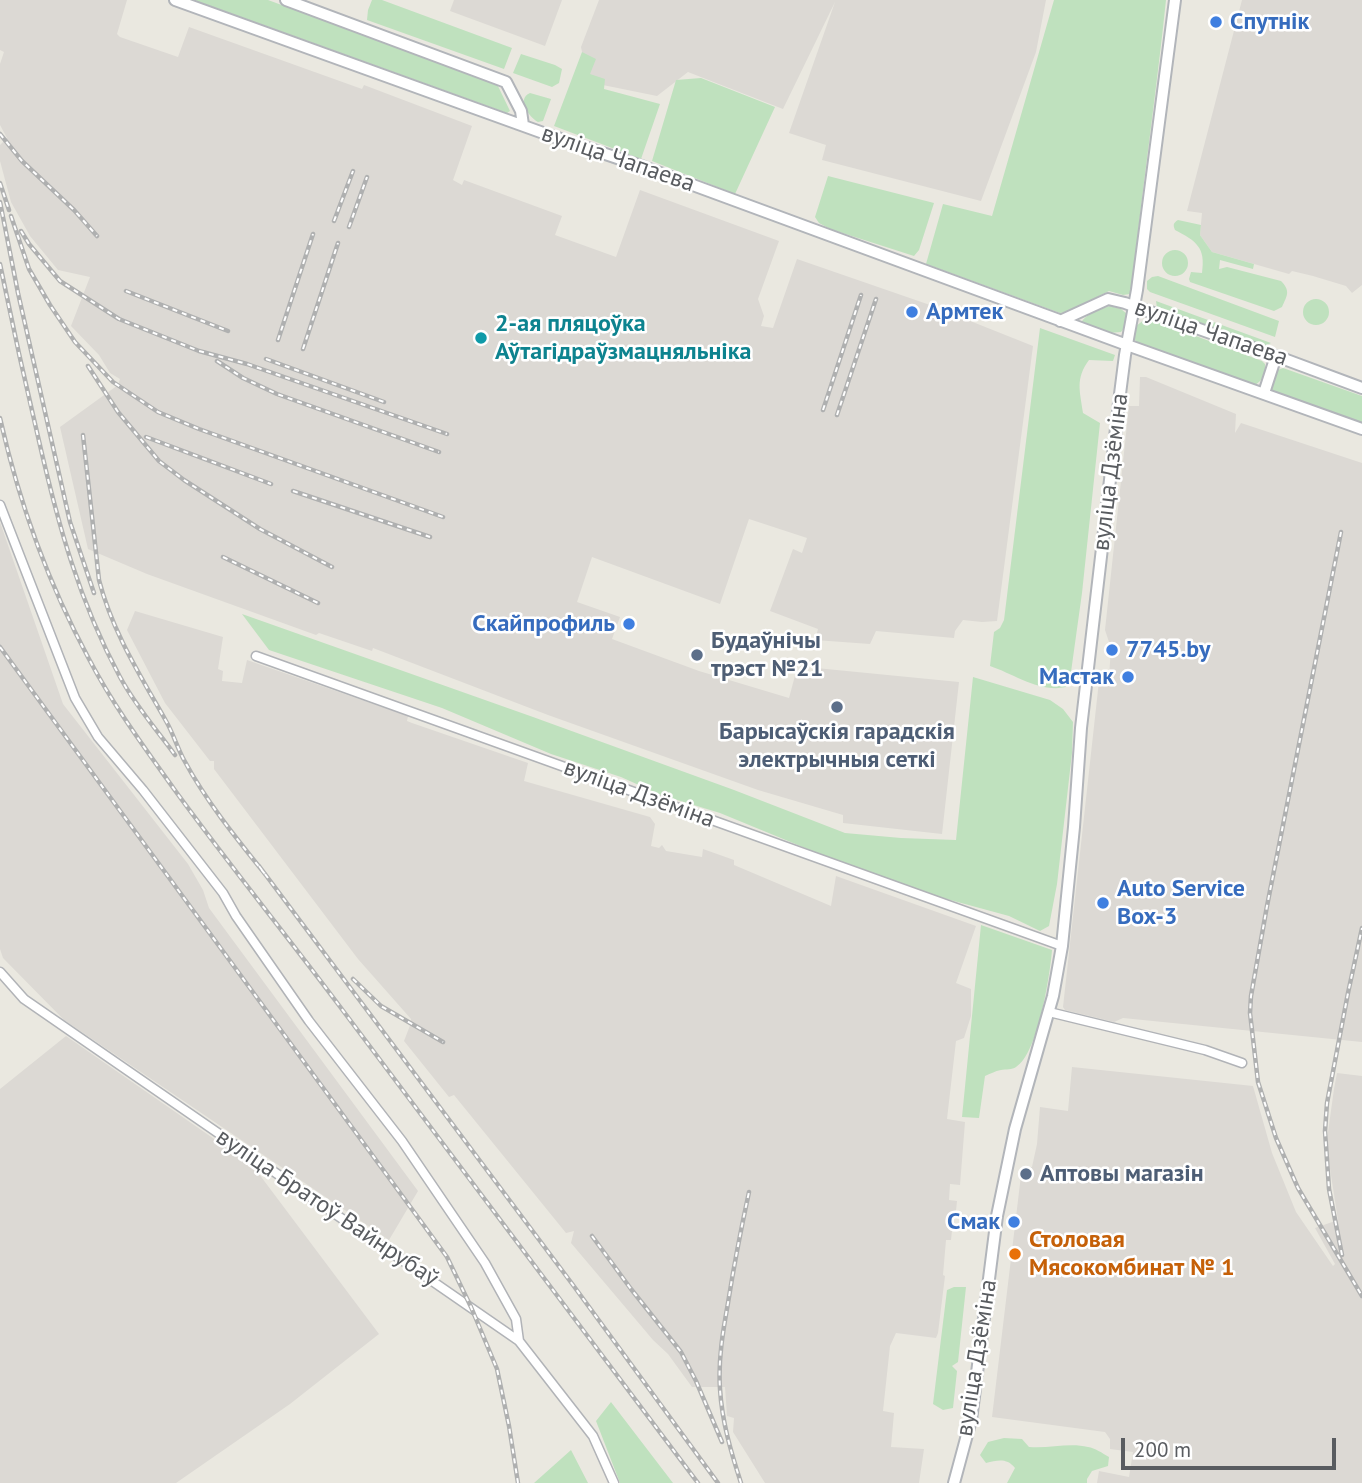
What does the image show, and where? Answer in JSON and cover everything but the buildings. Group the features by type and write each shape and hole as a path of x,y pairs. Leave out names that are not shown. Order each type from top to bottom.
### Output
{"main road":[{"name":"вуліца Чапаева","path":"175,0 644,167 1362,429"},
{"path":"286,0 506,82 521,111 523,125"},
{"name":"вуліца Дзёміна","path":"954,1483 971,1420 1004,1179 1015,1129 1053,996 1062,946 1086,683 1119,394 1135,306 1175,0"},
{"name":"вуліца Чапаева","path":"1060,321 1108,299 1135,306 1362,388"},
{"path":"1264,393 1276,356"}],"street":[{"path":"0,505 75,698 97,737 223,893 309,1021 402,1141 485,1263 516,1319 519,1340"},
{"name":"вуліца Дзёміна","path":"256,656 1062,946"},
{"name":"вуліца Братоў Вайнрубаў","path":"0,972 24,999 519,1340 593,1436 614,1483"},
{"path":"1049,1012 1205,1050 1242,1063"}],"shaded area":[{"path":"0,0 127,0 117,34 120,37 178,57 189,27 362,89 364,85 472,126 453,180 462,185 464,180 562,216 555,235 616,257 640,190 779,241 758,299 764,316 761,326 773,328 797,259 930,305 1033,346 997,621 963,620 955,631 954,638 876,631 870,644 815,640 818,629 770,611 793,549 802,553 807,538 749,519 720,604 592,557 577,602 620,617 612,639 699,671 789,698 796,672 814,672 816,668 959,682 942,834 843,823 843,815 758,790 548,715 373,648 372,651 319,633 316,635 147,574 88,549 60,427 118,385 120,379 110,373 99,355 71,326 90,277 58,270 30,236 11,202 0,161 0,145 7,138 0,125 0,64 4,52 0,50"},
{"path":"454,0 562,0 545,46 450,11"},
{"path":"599,0 1046,0 1036,52 981,201 822,160 826,145 789,133 835,2 783,109 688,72 657,96 588,82 581,47"},
{"path":"1242,0 1362,0 1362,285 1352,293 1346,286 1313,276 1292,271 1289,274 1212,252 1200,235 1202,213 1187,211"},
{"path":"1140,377 1146,377 1236,414 1235,433 1241,423 1362,463 1362,1042 1123,1018 1114,1022 1065,1010 1063,1007 1099,681 1109,677 1111,648 1105,630 1129,406 1139,406"},
{"path":"0,522 63,704 188,864 203,890 209,908 418,1191 389,1240 64,1020 3,958 0,949"},
{"path":"135,611 223,637 218,669 223,671 222,681 242,683 247,660 408,716 407,721 412,723 528,763 524,781 650,817 655,824 651,846 659,848 662,845 666,851 702,857 703,849 734,860 734,865 831,906 836,876 976,926 956,983 971,989 971,1016 964,1038 956,1041 947,1119 965,1122 960,1185 950,1184 949,1200 957,1201 956,1211 953,1211 952,1215 951,1240 946,1240 938,1333 936,1338 896,1333 890,1346 883,1411 894,1413 891,1447 924,1449 919,1483 765,1483 733,1432 734,1418 727,1416 725,1387 692,1387 668,1354 571,1243 574,1231 566,1233 454,1095 449,1097 404,1041 411,1019 358,959 214,769 214,761 210,761 165,703 127,630"},
{"path":"66,1036 253,1166 379,1334 290,1404 176,1483 0,1483 0,1089"},
{"path":"1072,1067 1253,1086 1272,1153 1296,1212 1333,1266 1335,1264 1315,1228 1338,1220 1328,1156 1328,1132 1334,1089 1337,1073 1362,1076 1362,1483 1097,1483 1099,1471 1129,1477 1133,1452 1110,1449 1110,1439 1105,1432 992,1417 1022,1167 1032,1167 1040,1107 1068,1111"}],"green space":[{"path":"194,0 268,0 497,84 510,111 507,113"},
{"path":"372,0 382,0 512,48 504,69 367,20"},
{"path":"1054,0 1166,0 1130,294 1109,291 1060,313 926,264 943,204 992,216"},
{"path":"582,52 596,59 590,74 605,79 604,89 660,104 641,159 554,126"},
{"path":"521,54 562,69 559,83 552,87 513,73"},
{"path":"701,78 775,107 735,194 652,161 676,80"},
{"path":"530,93 551,99 543,121 534,120 525,108 524,99"},
{"path":"828,176 934,203 919,250 914,256 819,223 815,217"},
{"path":"1178,220 1201,225 1200,235 1212,252 1254,264 1253,269 1220,260 1219,269 1227,267 1281,281 1287,291 1282,307 1274,311 1190,282 1191,272 1202,273 1201,251 1194,242 1175,230 1174,224"},
{"path":"1175,250 1184,254 1188,263 1184,272 1175,276 1166,272 1162,263 1166,254"},
{"path":"1158,276 1279,321 1275,337 1150,292 1147,289 1147,281"},
{"path":"1316,299 1325,303 1329,312 1325,321 1316,325 1307,321 1303,312 1307,303"},
{"path":"1156,301 1271,343 1265,346 1157,308"},
{"path":"1110,306 1127,314 1126,326 1121,332 1109,333 1081,323 1089,314"},
{"path":"1151,319 1262,361 1265,364 1263,376 1255,385 1249,384 1138,343 1134,339 1136,326"},
{"path":"1040,328 1115,355 1113,361 1089,360 1080,379 1083,413 1100,423 1071,672 1066,687 1056,688 1037,685 990,666 994,632 1004,620"},
{"path":"1283,368 1362,396 1362,424 1273,392 1270,389 1275,371"},
{"path":"242,614 734,790 845,833 956,840 973,677 1050,700 1063,709 1073,722 1057,884 1049,926 1040,931 1009,916 943,898 827,857 720,813 661,795 621,777 551,754 442,708 269,650"},
{"path":"981,925 1052,950 1042,1013 1031,1047 1016,1067 985,1076 979,1118 962,1117"},
{"path":"966,1287 958,1362 952,1366 957,1371 953,1408 943,1410 933,1404 947,1290"},
{"path":"611,1402 673,1483 620,1483 596,1421"},
{"path":"1004,1438 1022,1439 1029,1447 1074,1445 1091,1448 1109,1457 1108,1466 1092,1471 1087,1483 1007,1483 1015,1468 1002,1461 986,1463 980,1455 988,1442"},
{"path":"571,1450 588,1483 534,1483"}],"railway":[{"path":"0,134 22,161 74,210 97,236"},
{"path":"334,221 353,171"},
{"path":"349,227 367,177"},
{"path":"0,183 9,210"},
{"path":"0,202 70,522 94,593"},
{"path":"11,216 29,269 50,305 75,342 113,382 158,412 199,429 443,517"},
{"path":"21,231 60,281 119,319 199,351 247,364 447,434"},
{"path":"278,340 313,234"},
{"path":"303,349 338,243"},
{"path":"0,264 46,472 81,591 120,677 175,755"},
{"path":"126,291 228,331"},
{"path":"823,410 861,295"},
{"path":"837,415 876,299"},
{"path":"266,359 384,402"},
{"path":"217,361 243,378 277,394 439,452"},
{"path":"88,366 118,412 159,461 260,529 332,567"},
{"path":"0,418 16,481 48,572 74,630 119,709 194,816 698,1483"},
{"path":"83,435 99,580 111,617 193,775 222,819 265,874"},
{"path":"146,437 271,484"},
{"path":"293,491 430,537"},
{"path":"1341,532 1267,906 1250,1013 1258,1082 1276,1138 1298,1188 1362,1296"},
{"path":"223,557 318,603"},
{"path":"0,647 447,1257 497,1369 518,1483"},
{"path":"259,866 718,1483"},
{"path":"1342,1255 1329,1189 1325,1131 1327,1103 1362,928"},
{"path":"353,979 381,1006 443,1042"},
{"path":"741,1483 723,1413 720,1367 724,1324 749,1192"},
{"path":"592,1236 681,1352 722,1442"}],"place":[{"name":"Спутнік","path":"1216,22"},
{"name":"Армтек","path":"912,312"},
{"name":"2-ая пляцоўка Аўтагідраўзмацняльніка","path":"481,338"},
{"name":"Скайпрофиль","path":"629,624"},
{"name":"7745.by","path":"1112,650"},
{"name":"Будаўнічы трэст №21","path":"697,655"},
{"name":"Мастак","path":"1128,677"},
{"name":"Барысаўскія гарадскія электрычныя сеткі","path":"837,707"},
{"name":"Auto Service Box-3","path":"1103,903"},
{"name":"Аптовы магазін","path":"1026,1174"},
{"name":"Смак","path":"1014,1222"},
{"name":"Столовая Мясокомбинат № 1","path":"1015,1254"}]}
